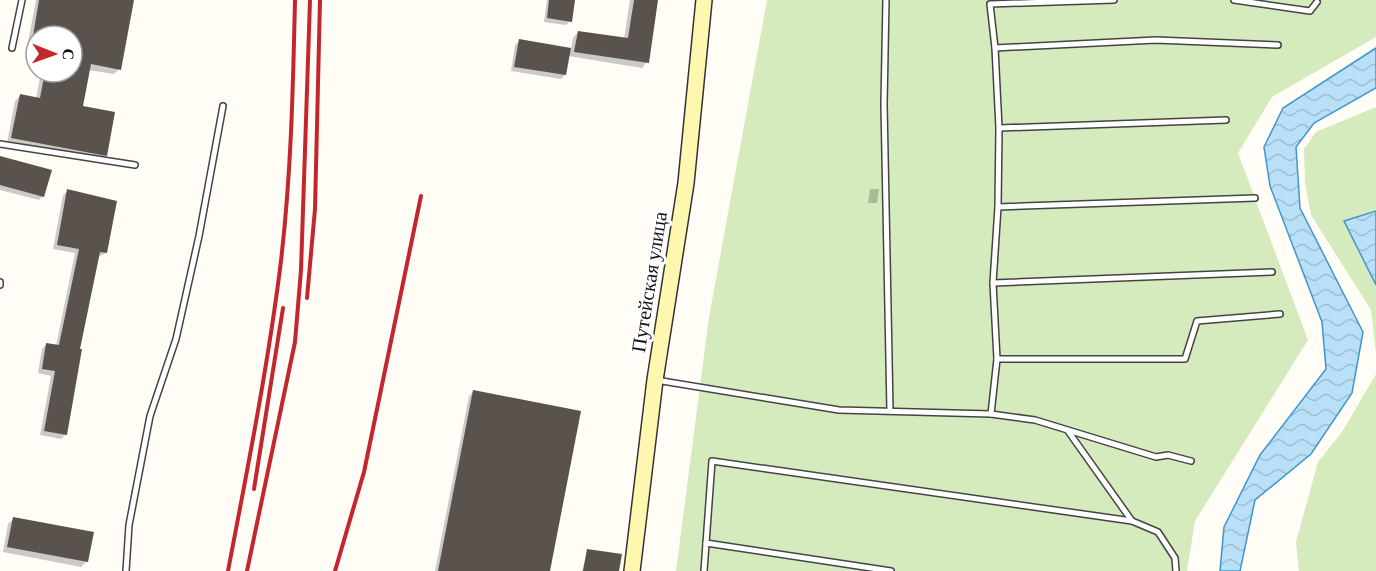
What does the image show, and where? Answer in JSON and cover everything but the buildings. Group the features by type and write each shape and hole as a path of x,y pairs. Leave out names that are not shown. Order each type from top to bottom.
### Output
{"main road":[{"name":"Путейская улица","path":"632,571 655,380 686,183 704,0"}],"lane":[{"path":"12,48 21,0"},
{"path":"886,0 884,104 890,411"},
{"path":"991,414 997,359 993,283 998,207 999,128 995,48 989,2 1114,0"},
{"path":"1234,0 1310,11 1317,2"},
{"path":"995,48 1156,40 1278,45"},
{"path":"126,571 129,525 150,416 176,339 199,236 223,106"},
{"path":"999,128 1226,120"},
{"path":"0,144 135,165"},
{"path":"998,207 1255,198"},
{"path":"993,283 1272,272"},
{"path":"997,359 1185,359 1197,321 1280,314"},
{"path":"655,380 839,410 991,414 1035,420 1156,457 1168,454 1191,461"},
{"path":"1067,430 1132,521"},
{"path":"704,571 712,461 1132,521 1158,532 1175,558 1176,571"},
{"path":"706,543 891,571"}],"green space":[{"path":"767,0 1376,0 1376,37 1272,97 1238,153 1308,340 1195,521 1187,571 676,571 709,317"},
{"path":"1376,107 1376,354 1371,310 1311,215 1305,182 1304,149 1316,132"},
{"path":"1376,374 1376,571 1299,571 1296,542 1318,462 1342,432"}],"water":[{"path":"1376,48 1376,88 1314,123 1296,147 1300,208 1363,332 1352,393 1311,454 1255,500 1240,571 1220,571 1224,527 1260,455 1326,369 1322,322 1270,186 1264,147 1283,108"},
{"path":"1376,211 1376,285 1344,221"}],"railway":[{"path":"228,571 263,383 284,236 289,169 295,0"},
{"path":"247,571 295,342 301,270 310,0"},
{"path":"307,298 315,209 320,0"},
{"path":"335,571 364,472 421,196"},
{"path":"254,489 283,308"}]}
